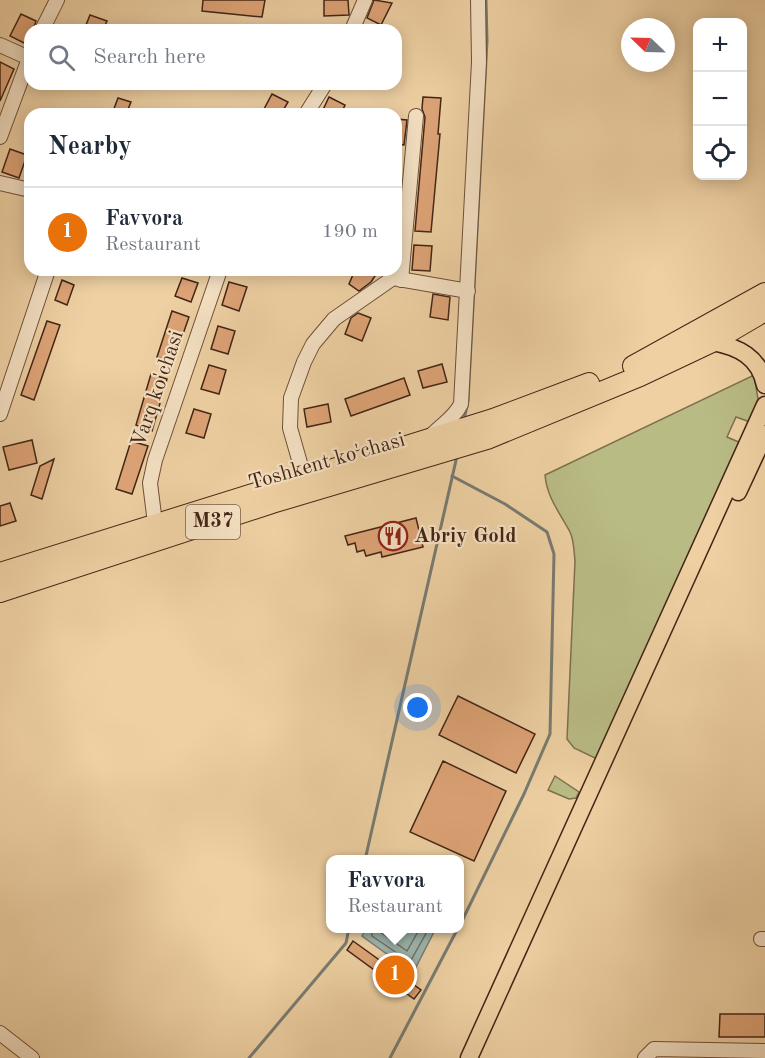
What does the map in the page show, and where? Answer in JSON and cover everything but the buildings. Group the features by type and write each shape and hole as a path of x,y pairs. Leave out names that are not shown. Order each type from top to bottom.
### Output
{"highway":[{"name":"M37","path":"428,448 493,419 635,365 765,293"},
{"name":"M37","path":"428,448 487,439 640,376 712,342 765,311"},
{"name":"Toshkent ko'chasi","path":"0,573 304,477 428,448"},
{"name":"Toshkent ko'chasi","path":"0,592 272,503 428,448"}],"main road":[{"path":"712,342 731,345 751,358 762,369 765,385"},
{"path":"469,1058 765,405"},
{"path":"480,1058 765,434"}],"street":[{"path":"45,24 57,0"},
{"path":"355,24 365,0"},
{"path":"428,448 440,426 456,416 461,404 479,62 478,0"},
{"path":"0,45 24,55"},
{"path":"0,137 24,73"},
{"path":"310,108 321,90"},
{"path":"402,269 416,116"},
{"path":"0,183 24,189"},
{"path":"0,414 46,276"},
{"name":"Varq ko'chasi","path":"155,523 150,483 155,460 218,276"},
{"path":"401,276 401,280"},
{"path":"304,477 290,428 291,398 313,344 334,319 393,278 468,291"},
{"path":"1,1035 32,1058"},
{"path":"645,1058 654,1049 765,1051"}],"green space":[{"path":"754,375 758,399 750,422 736,417 727,437 741,443 597,759 574,748 567,739 574,546 571,535 551,498 545,475"},
{"path":"555,776 579,792 576,798 569,799 548,790"}],"water":[{"path":"364,933 433,933 413,973 362,936"}],"waterway":[{"path":"464,420 468,401 487,41 486,0"},
{"path":"366,855 457,456"},
{"path":"452,476 505,504 547,532 554,554 550,734 524,794 464,917"},
{"path":"249,1058 346,943 348,933"},
{"path":"390,1058 455,933"}],"place":[{"name":"Abriy Gold","path":"393,536"},
{"name":"Favvora","path":"395,975"}]}
